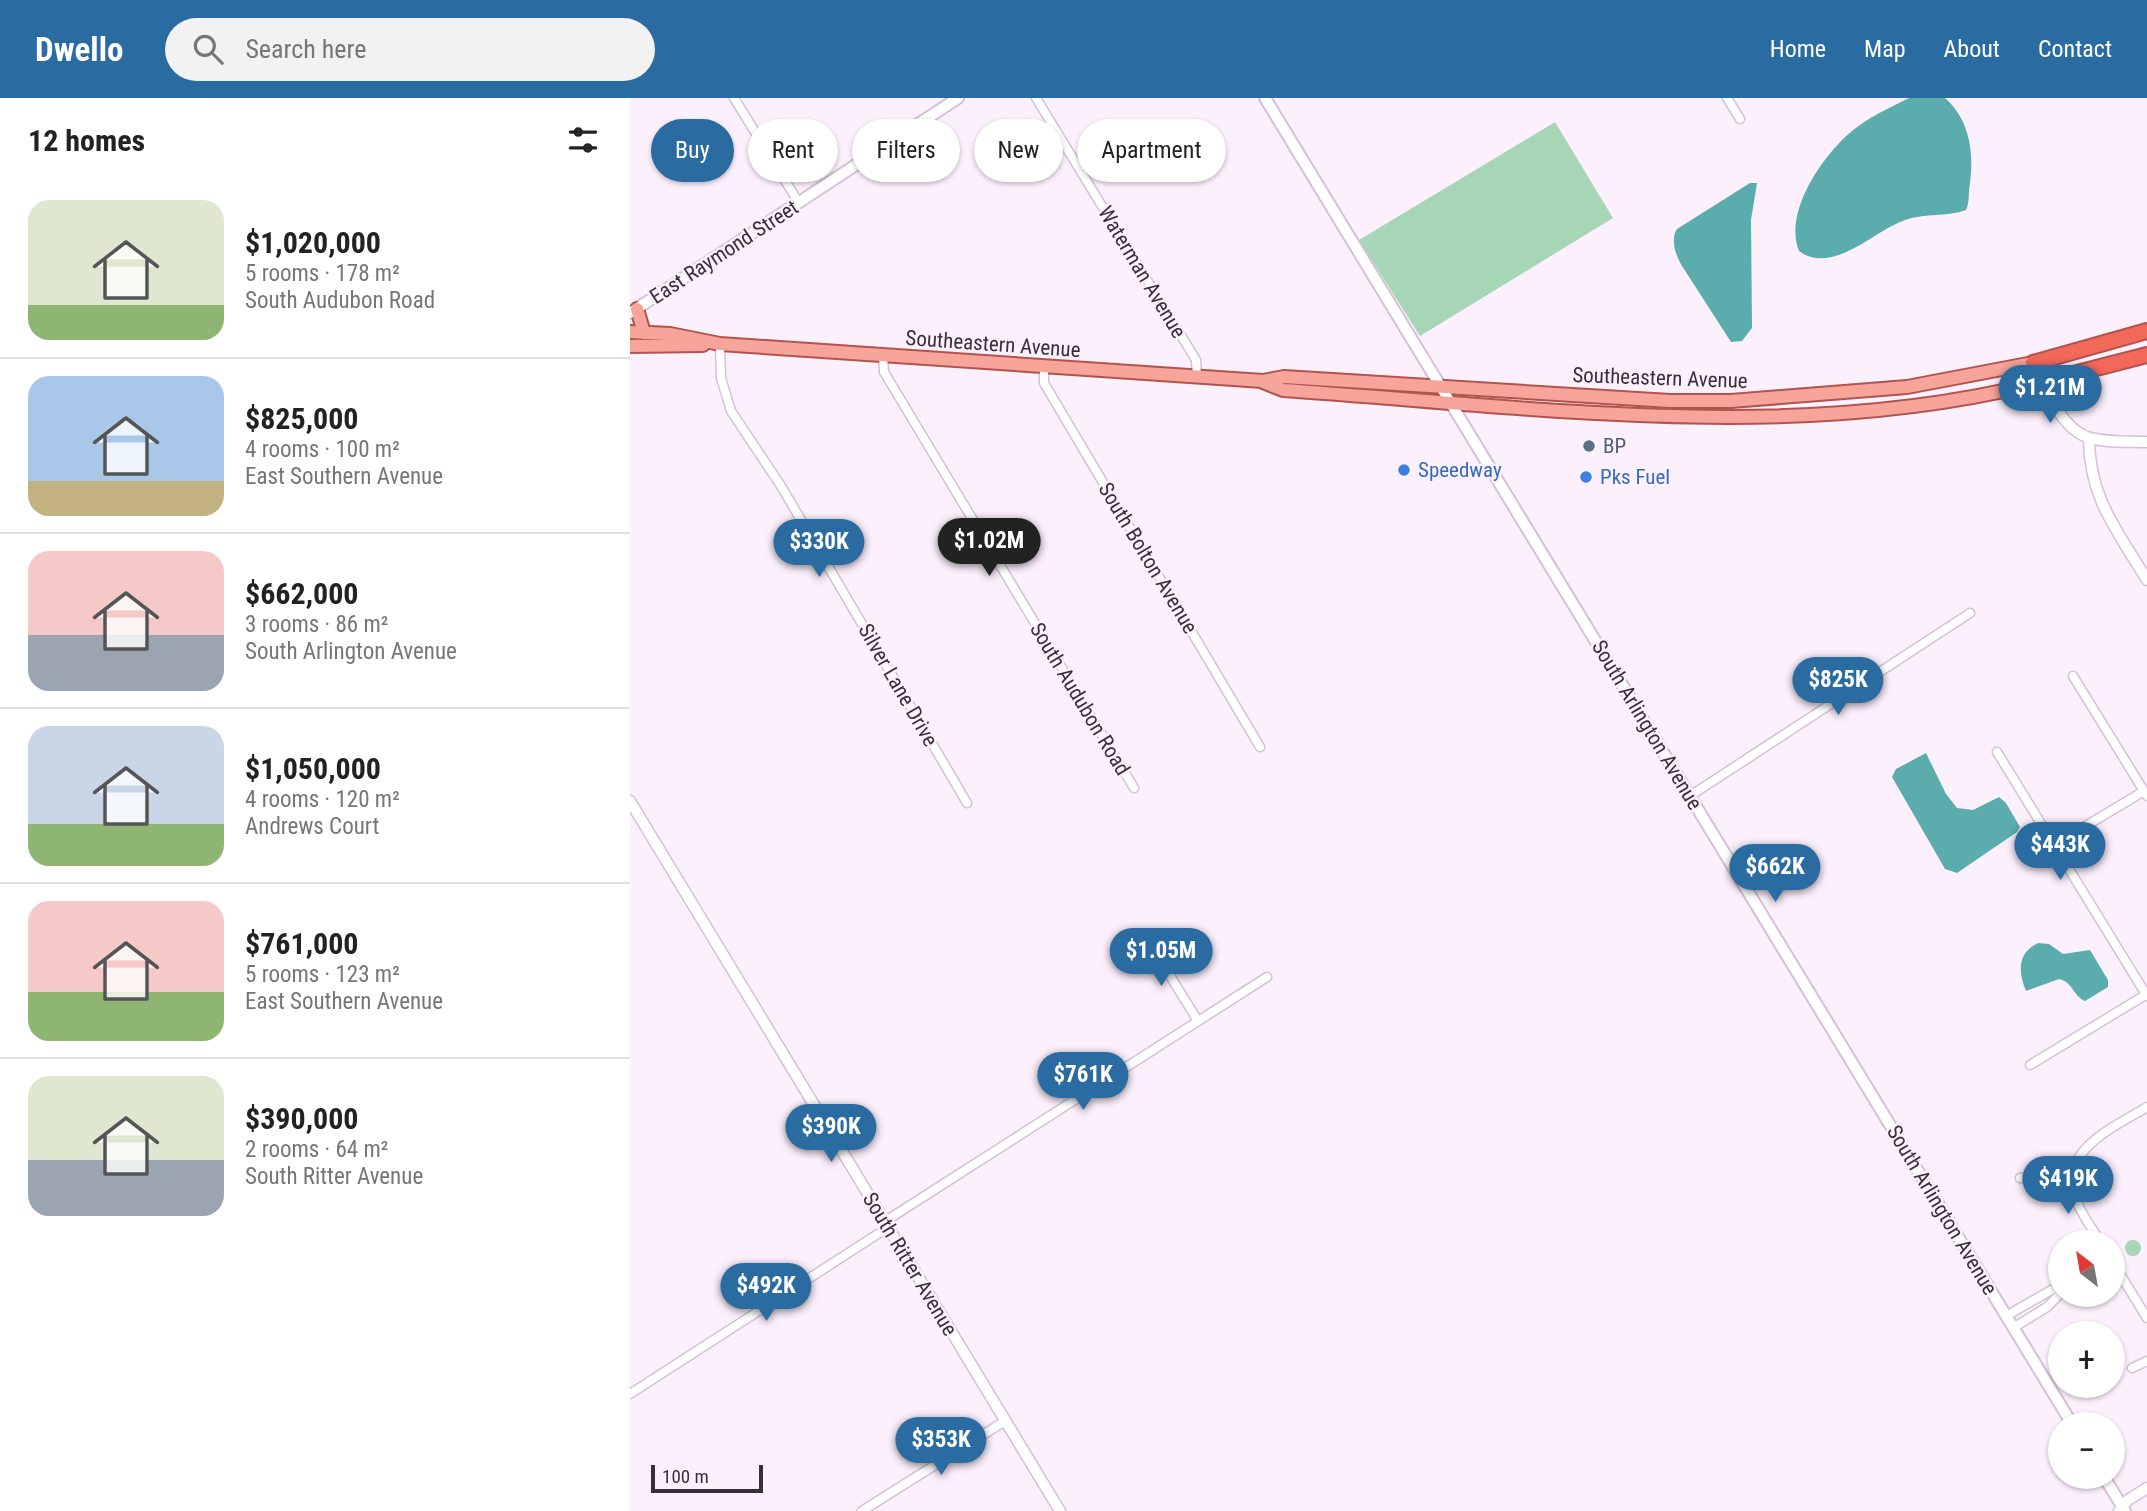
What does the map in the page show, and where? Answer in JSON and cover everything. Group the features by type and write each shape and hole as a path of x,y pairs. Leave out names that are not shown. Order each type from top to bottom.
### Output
{"highway":[{"path":"2033,363 2147,331"},
{"path":"2042,382 2147,355"}],"main road":[{"name":"East Raymond Street","path":"632,307 958,98"},
{"name":"South Arlington Avenue","path":"1265,98 2065,1412"},
{"path":"632,307 644,333"},
{"name":"Southeastern Avenue","path":"630,332 670,334 720,344"},
{"name":"Southeastern Avenue","path":"630,346 720,344 1263,381 1284,377 1670,401 1743,401 1907,387 2033,363"},
{"name":"Southeastern Avenue","path":"1263,381 1283,390 1649,415 1746,417 1902,406 2042,382"},
{"path":"2111,1489 2122,1510"}],"street":[{"path":"734,98 799,202"},
{"name":"Waterman Avenue","path":"1036,98 1196,360 1197,376"},
{"path":"1727,98 1740,119"},
{"name":"Silver Lane Drive","path":"720,344 720,378 731,411 781,486 967,803"},
{"name":"South Audubon Road","path":"883,356 884,372 1134,788"},
{"path":"2033,363 2066,420 2089,438 2147,442"},
{"name":"South Bolton Avenue","path":"1044,366 1044,383 1260,747"},
{"path":"2089,438 2090,473 2099,499 2147,580"},
{"path":"1690,796 1970,613"},
{"path":"2054,845 2146,794 2073,676"},
{"path":"1997,752 2147,995 2030,1065"},
{"name":"South Ritter Avenue","path":"630,801 1060,1511"},
{"path":"1148,940 1198,1021"},
{"path":"630,1394 1267,977"},
{"path":"2094,1230 2075,1199 2072,1180 2076,1161 2085,1147 2147,1107"},
{"path":"2020,1178 2072,1180"},
{"path":"2125,1282 2147,1318"},
{"path":"2006,1316 2048,1292"},
{"path":"2013,1328 2048,1306"},
{"path":"2132,1368 2147,1361"},
{"path":"862,1511 1005,1420"},
{"path":"2122,1510 2147,1488"}],"green space":[{"path":"1555,122 1613,218 1420,336 1359,240"},
{"path":"2133,1240 2140,1245 2139,1254 2127,1254 2127,1242"}],"water":[{"path":"1909,98 1945,98 1960,116 1968,138 1971,160 1966,210 1905,220 1839,255 1812,257 1799,251 1795,236 1796,219 1801,202 1818,169 1852,131"},
{"path":"1750,183 1757,183 1751,220 1752,328 1742,341 1731,342 1680,262 1674,238 1677,229"},
{"path":"1926,753 1946,794 1957,808 1973,810 1999,797 2006,803 2020,827 2017,832 1957,873 1945,869 1892,777 1896,769"},
{"path":"2038,943 2049,944 2063,954 2090,950 2108,980 2108,987 2085,1001 2067,983 2059,979 2026,991 2021,964 2026,952"}],"place":[{"name":"BP","path":"1589,446"},
{"name":"Speedway","path":"1404,470"},
{"name":"Pks Fuel","path":"1586,477"}]}
